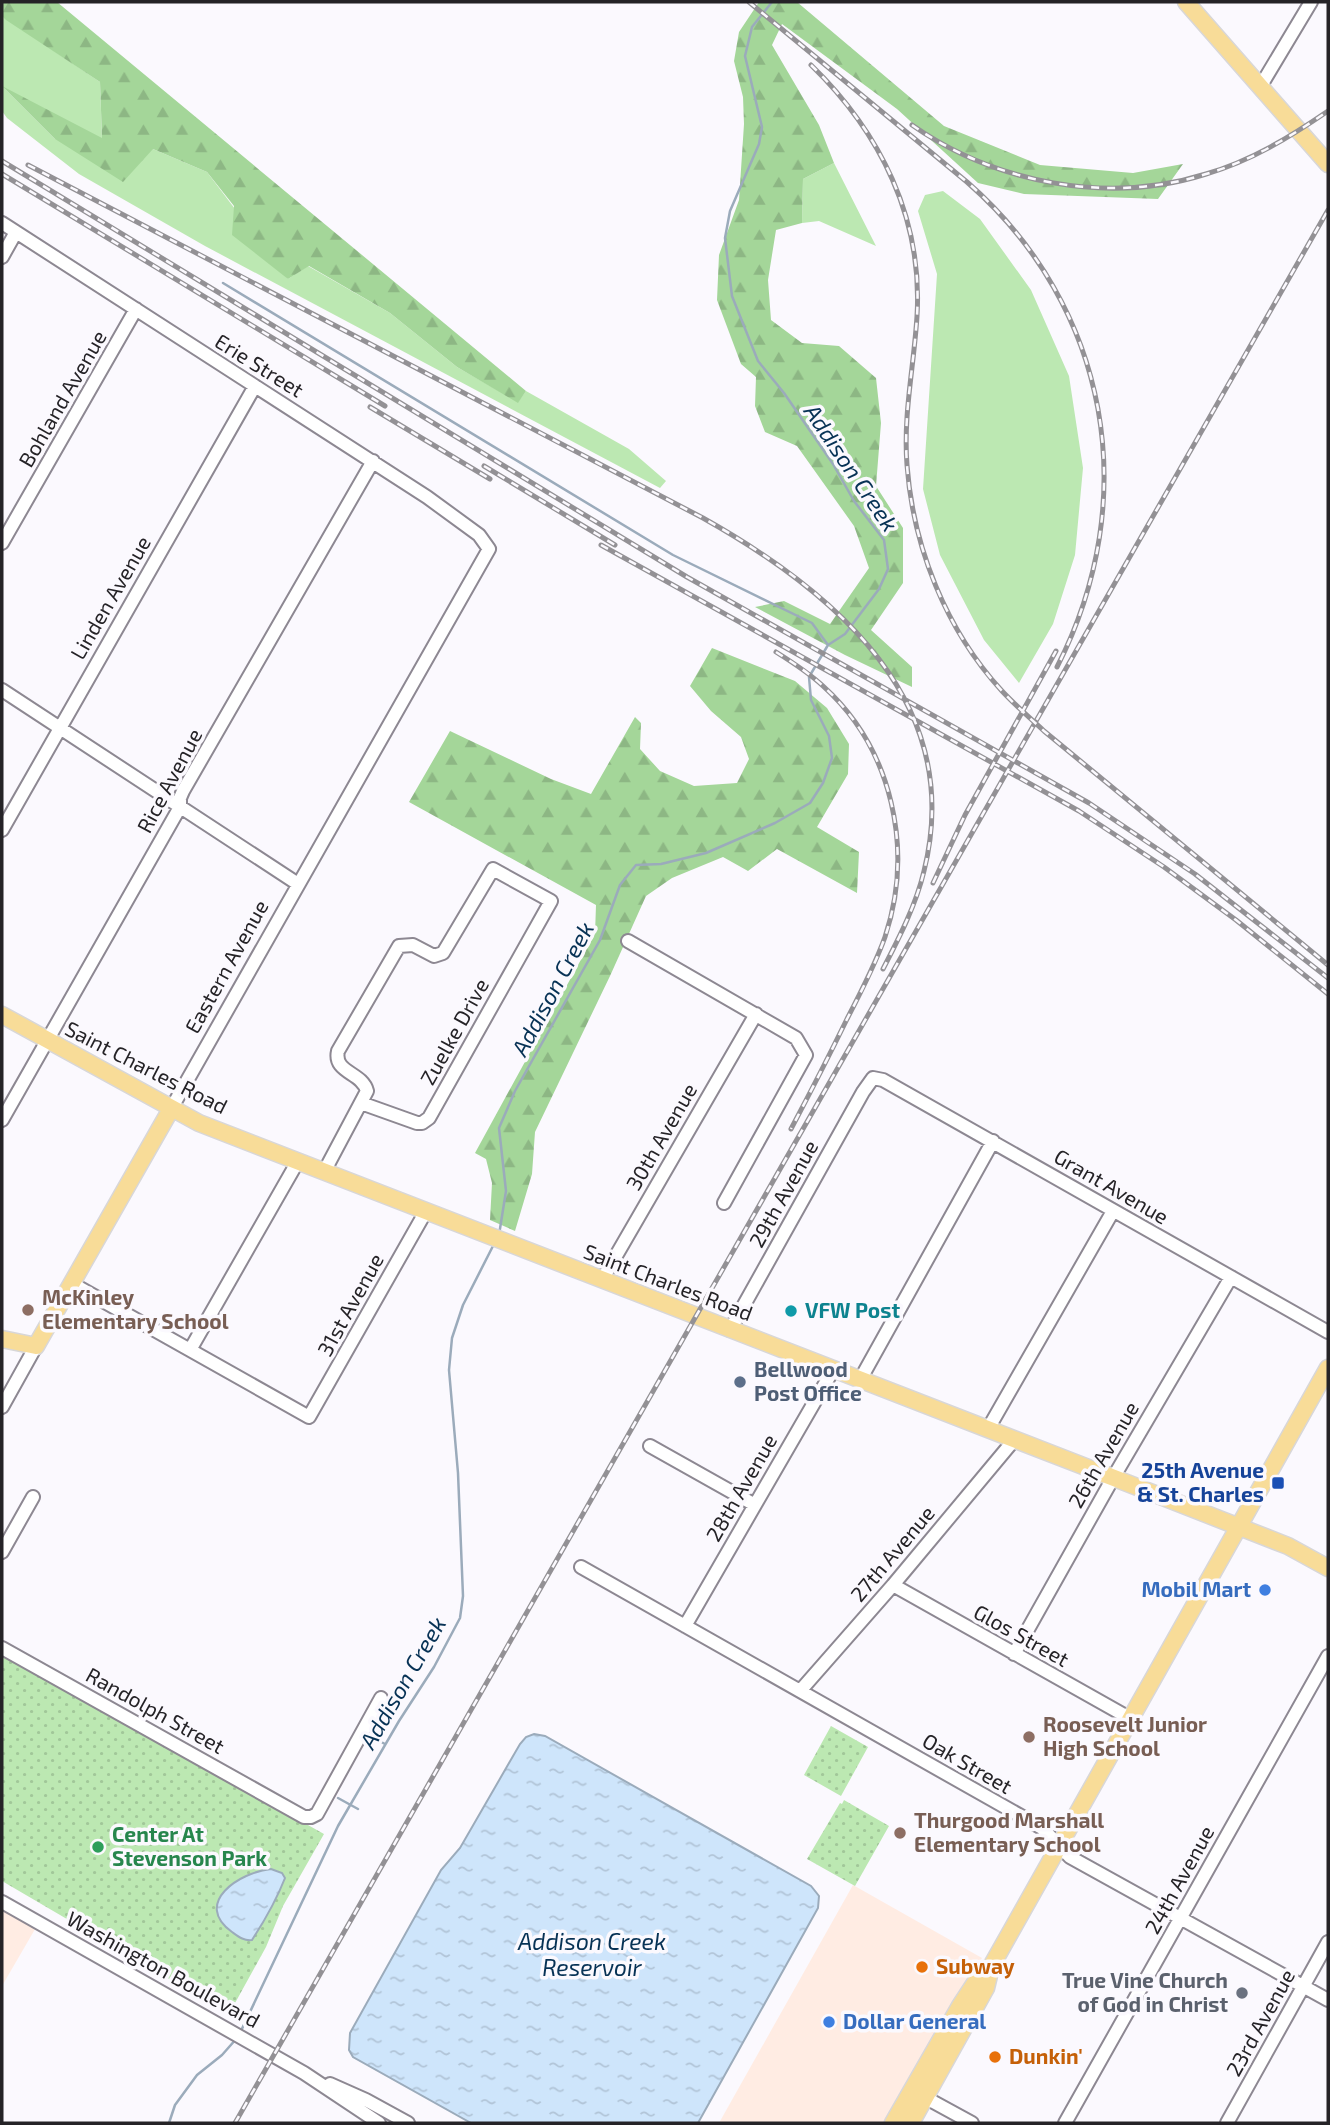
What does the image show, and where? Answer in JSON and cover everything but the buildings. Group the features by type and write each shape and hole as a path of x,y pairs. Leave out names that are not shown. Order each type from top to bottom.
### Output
{"main road":[{"path":"1186,2 1328,163"},
{"name":"Saint Charles Road","path":"2,1015 199,1123 1288,1546 1328,1567"},
{"name":"Eastern Avenue","path":"36,1346 172,1109"},
{"path":"2,1339 36,1346"},
{"path":"911,2123 919,2093 976,1980 992,1965 1328,1368"},
{"path":"893,2123 919,2093"}],"street":[{"path":"1260,88 1311,2"},
{"name":"Erie Street","path":"2,223 447,510 479,535 489,548"},
{"path":"2,257 16,232"},
{"name":"Bohland Avenue","path":"2,544 136,309"},
{"name":"Linden Avenue","path":"2,830 255,386"},
{"name":"Rice Avenue","path":"2,1120 180,807 183,791 373,461"},
{"name":"Eastern Avenue","path":"172,1109 489,548"},
{"path":"2,690 299,884"},
{"name":"Zuelke Drive","path":"493,869 551,901 429,1118 417,1123 361,1103 367,1091 365,1085 339,1065 338,1051 399,946 413,945 434,956 443,953 493,869"},
{"path":"628,941 796,1038 806,1055 724,1203"},
{"name":"30th Avenue","path":"602,1280 755,1014"},
{"name":"Grant Avenue","path":"873,1078 883,1080 993,1141 1328,1332"},
{"name":"29th Avenue","path":"730,1330 873,1078"},
{"path":"324,1172 361,1103"},
{"path":"860,1380 993,1141"},
{"path":"71,1283 190,1350 298,1161"},
{"name":"31st Avenue","path":"190,1350 309,1417 426,1211"},
{"path":"988,1430 1113,1211"},
{"name":"26th Avenue","path":"1014,1654 1231,1277"},
{"name":"Eastern Avenue","path":"2,1407 36,1346"},
{"name":"28th Avenue","path":"685,1626 833,1370"},
{"name":"27th Avenue","path":"800,1691 1014,1440"},
{"path":"650,1446 755,1505"},
{"path":"2,1552 33,1497"},
{"name":"Oak Street","path":"581,1567 1042,1828 1070,1857 1328,2000"},
{"name":"Glos Street","path":"893,1585 1131,1719"},
{"name":"Randolph Street","path":"2,1648 304,1817 317,1814 381,1698"},
{"name":"24th Avenue","path":"1065,2123 1328,1656"},
{"name":"Washington Boulevard","path":"2,1902 248,2040 379,2123"},
{"name":"23rd Avenue","path":"1227,2123 1328,1942"},
{"name":"Washington Boulevard","path":"304,2073 408,2123"},
{"path":"919,2093 972,2123"}],"shaded area":[{"path":"853,1885 982,1958 936,2032 885,2123 719,2123"},
{"path":"2,1903 38,1924 2,1986"}],"green space":[{"path":"2,2 57,2 526,391 518,403 457,367 390,313 309,266 288,279 232,235 234,206 207,172 153,149 123,182 55,139 2,86 102,138 100,82 6,20 2,16"},
{"path":"759,2 797,2 944,126 1040,165 1133,173 1183,164 1158,199 1024,194 978,183 897,109 782,24 772,45 819,125 834,163 803,179 802,223 776,230 768,280 771,320 802,343 839,346 876,378 881,423 876,486 903,528 903,583 871,630 912,667 912,687 755,607 784,601 830,624 869,568 854,526 797,446 765,432 755,406 756,377 741,364 717,300 719,255 739,200 744,124 743,97 734,61 739,32"},
{"path":"2,16 100,82 102,139 4,88 55,139 153,149 207,172 288,279 308,266 390,313 457,367 518,402 526,391 629,449 666,481 660,488 205,246 79,174 7,118 2,111"},
{"path":"834,163 876,246 819,221 802,223 803,179"},
{"path":"943,191 980,219 1031,290 1069,376 1083,468 1075,555 1053,624 1019,683 984,640 940,555 923,489 937,274 918,211 925,195"},
{"path":"712,648 795,681 827,708 849,744 848,774 817,827 859,852 857,893 777,849 748,871 723,857 672,878 646,896 535,1132 532,1174 515,1231 490,1220 492,1183 486,1159 475,1153 595,934 596,905 409,802 450,731 551,779 591,794 635,717 641,723 640,749 660,771 694,786 737,783 749,759 741,737 711,711 690,686"},
{"path":"2,1653 324,1834 283,1906 266,1947 229,2014 2,1881"},
{"path":"831,1726 868,1747 841,1796 804,1775"},
{"path":"844,1800 889,1826 855,1886 807,1859"}],"water":[{"name":"Addison Creek Reservoir","path":"534,1734 545,1736 811,1886 819,1896 818,1908 698,2123 471,2123 353,2057 349,2050 350,2033 441,1870 460,1848 520,1744 526,1737"},
{"path":"271,1869 282,1873 285,1878 252,1940 244,1939 221,1921 217,1910 219,1900 234,1883 259,1871"}],"waterway":[{"name":"Addison Creek","path":"499,1235 506,1191 499,1128 515,1091 600,940 620,885 636,865 661,864 706,853 775,823 810,803 823,783 832,758 829,736 811,700 809,677 828,645 845,634 879,589 888,569 884,540 854,501 833,464 784,393 758,361 732,296 725,238 730,211 759,144 762,127 745,56 752,27 772,2"},
{"path":"223,283 673,555 812,623 828,645"},
{"name":"Addison Creek","path":"240,2033 338,1826 434,1667 460,1618 463,1596 458,1473 449,1370 452,1338 463,1305 494,1244"},
{"path":"370,1736 385,1744"},
{"name":"Addison Creek","path":"338,1798 358,1809"},
{"name":"Addison Creek","path":"169,2123 175,2105 197,2075 222,2055 237,2038"}],"railway":[{"path":"749,2 967,182 1015,232 1053,287 1081,346 1098,408 1104,473 1099,538 1084,603 1057,667"},
{"path":"811,65 858,119 892,179 904,211 913,245 917,280 917,316 906,428 911,496 925,556 936,586 964,641 1002,691 1044,731 1328,965"},
{"path":"912,125 944,145 1016,174 1053,183 1130,188 1169,183 1223,169 1270,147 1328,111"},
{"path":"2,161 687,577 1089,803 1195,874 1328,978"},
{"path":"28,165 703,518 752,547 799,581 842,618 879,659 907,705 926,755 932,810 924,871 912,909 883,969"},
{"path":"2,174 385,406"},
{"path":"235,2123 1328,210"},
{"path":"370,407 490,479"},
{"path":"484,466 615,545"},
{"path":"601,545 1079,811 1164,867 1236,920 1328,994"},
{"path":"933,883 965,815 1056,651"},
{"path":"776,652 823,686 847,711 881,770 891,802 897,836 894,904 885,937 863,989 791,1129"}],"place":[{"name":"McKinley Elementary School","path":"28,1310"},
{"name":"VFW Post","path":"791,1311"},
{"name":"Bellwood Post Office","path":"740,1382"},
{"name":"25th Avenue & St. Charles","path":"1278,1483"},
{"name":"Mobil Mart","path":"1265,1590"},
{"name":"Roosevelt Junior High School","path":"1029,1737"},
{"name":"Thurgood Marshall Elementary School","path":"900,1833"},
{"name":"Center At Stevenson Park","path":"98,1847"},
{"name":"Subway","path":"922,1967"},
{"name":"True Vine Church of God in Christ","path":"1242,1993"},
{"name":"Dollar General","path":"829,2022"},
{"name":"Dunkin'","path":"995,2057"}]}
